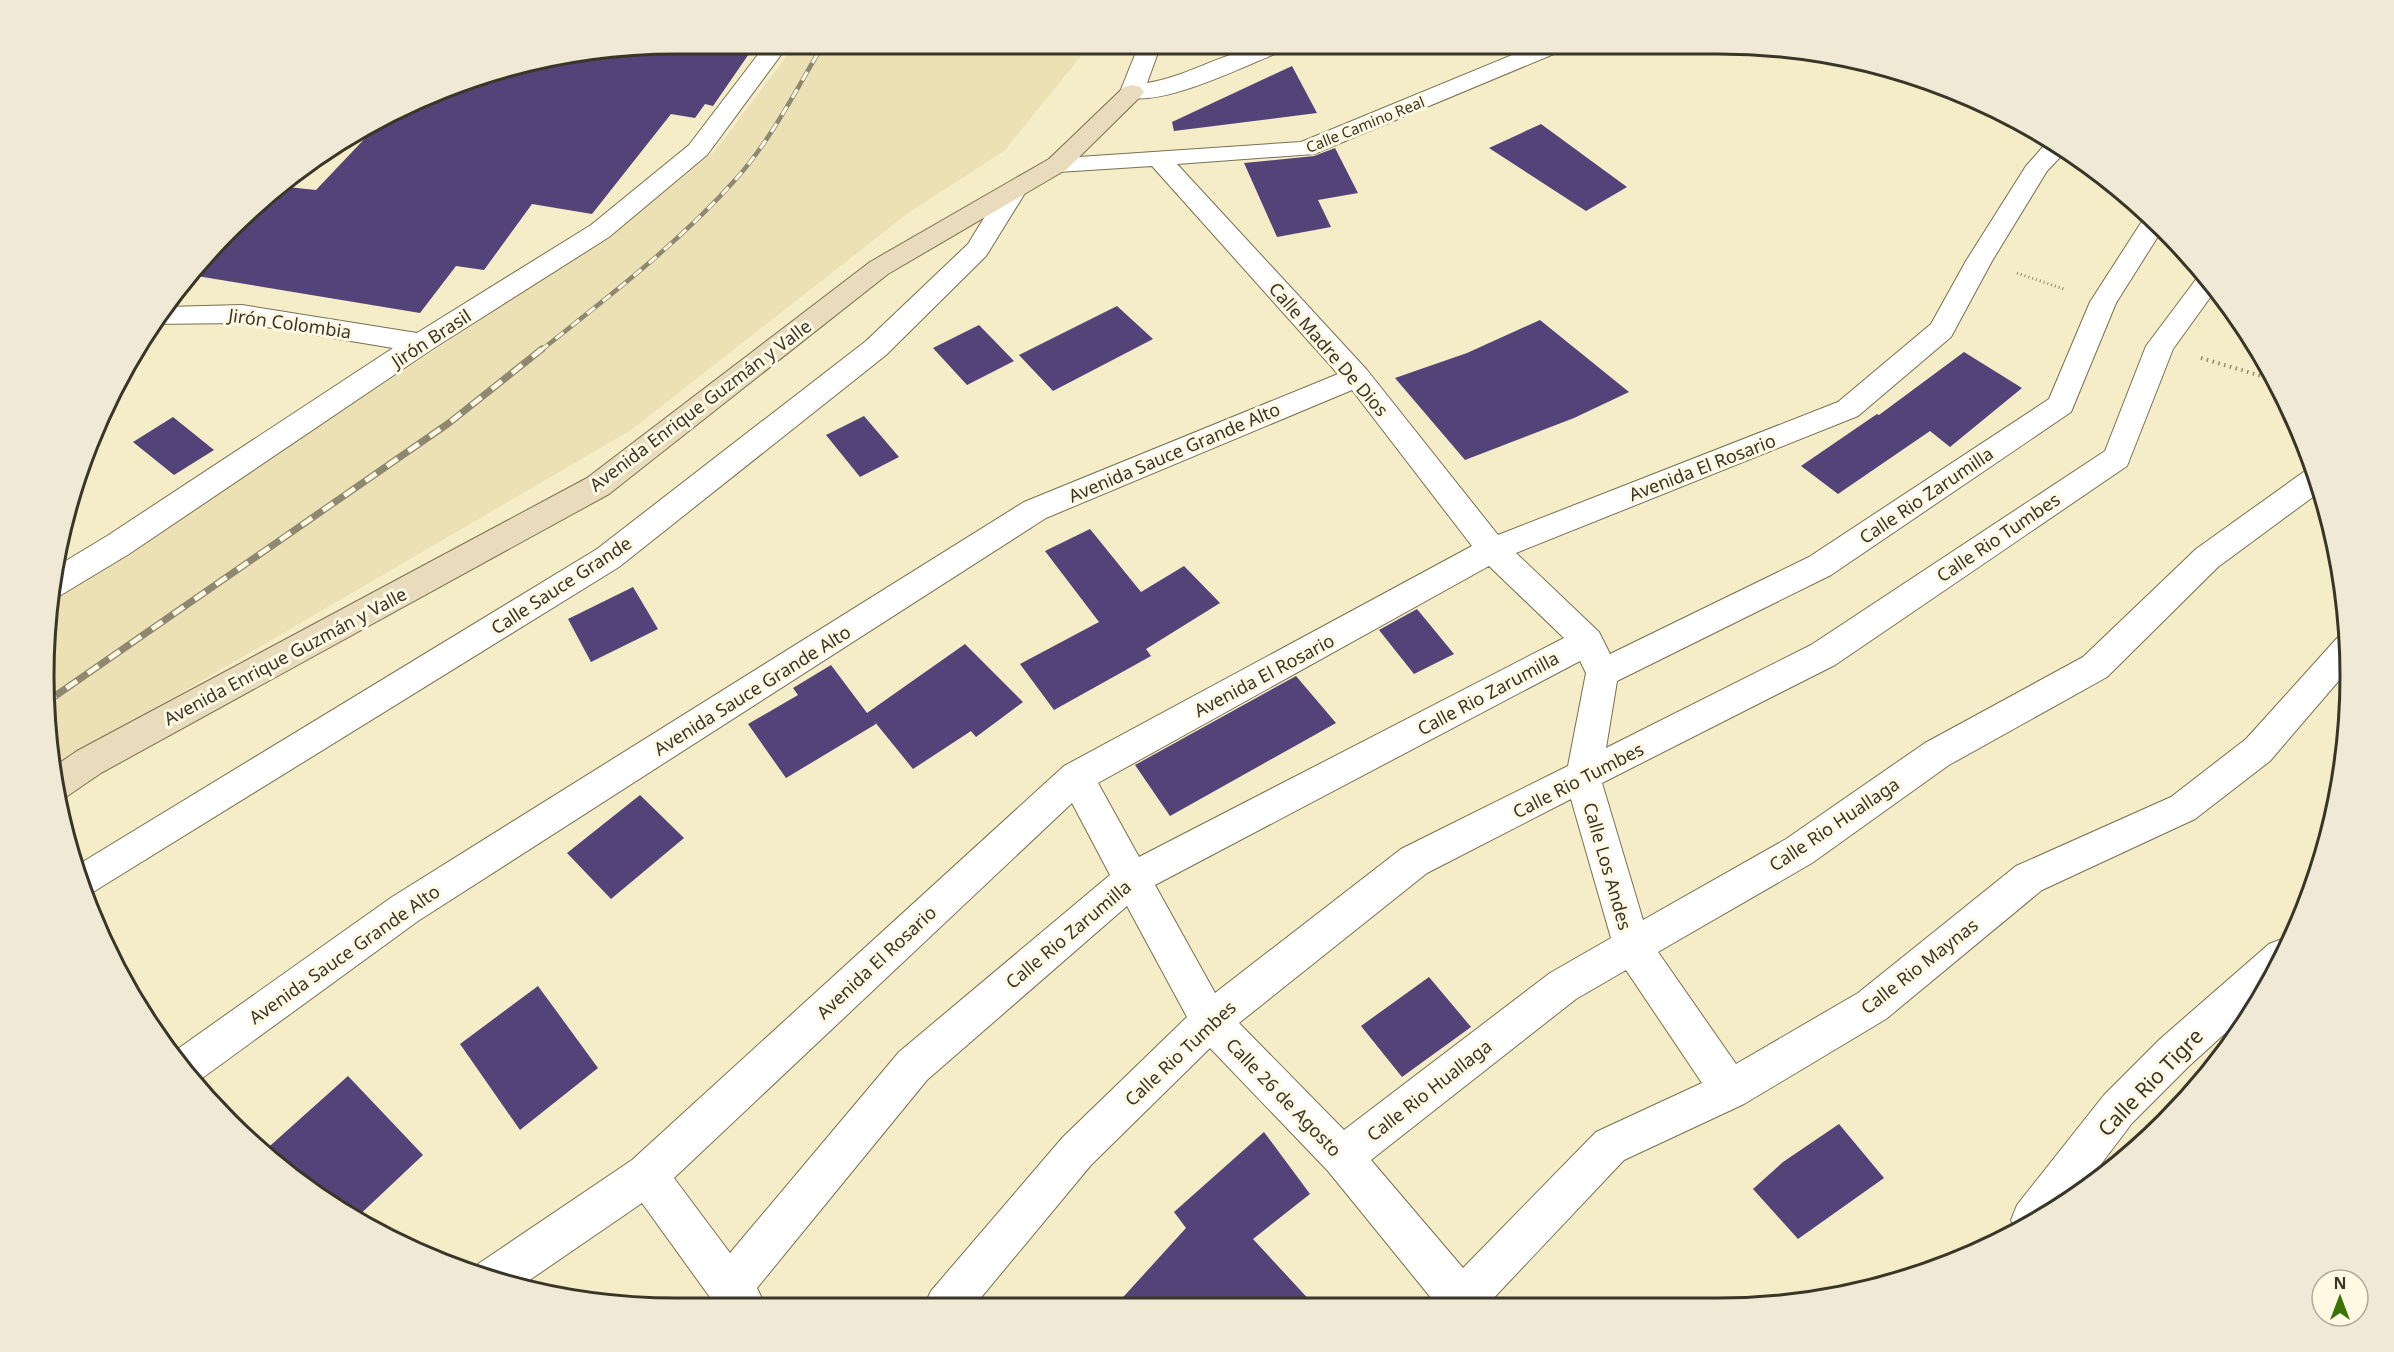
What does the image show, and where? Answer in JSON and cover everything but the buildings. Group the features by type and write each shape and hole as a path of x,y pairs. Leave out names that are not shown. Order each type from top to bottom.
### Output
{"street":[{"name":"Jirón Brasil","path":"62,579 118,545 421,343 600,231 698,150 770,54"},
{"path":"1146,54 1132,92 1174,86 1252,54"},
{"name":"Calle Camino Real","path":"1058,164 1305,149 1534,54"},
{"name":"Avenida Enrique Guzmán y Valle","path":"63,780 89,762 598,486 879,268 1012,193 1058,164 1132,92"},
{"name":"Avenida El Rosario","path":"502,1273 647,1175 1076,777 1492,550 1848,409 1941,330 1979,261 2038,166 2052,151"},
{"name":"Calle Madre De Dios","path":"1157,157 1357,377 1492,550"},
{"name":"Calle Sauce Grande","path":"88,878 608,558 876,348 977,250 1012,193"},
{"name":"Calle Rio Zarumilla","path":"737,1297 913,1066 1132,879 1595,657 1820,566 2061,405 2103,302 2150,229"},
{"name":"Calle Rio Tumbes","path":"953,1298 1077,1151 1210,1021 1414,861 1583,779 1823,655 2117,458 2160,346 2203,288"},
{"name":"Jirón Colombia","path":"169,316 242,314 421,343"},
{"name":"Avenida Sauce Grande Alto","path":"190,1064 405,909 1035,510 1357,377"},
{"name":"Calle Rio Huallaga","path":"1342,1157 1563,986 1799,851 1937,754 2095,667 2207,558 2309,484"},
{"path":"1492,550 1595,657"},
{"name":"Calle Los Andes","path":"1595,657 1583,779 1632,946 1730,1090"},
{"name":"Calle Rio Maynas","path":"1467,1298 1610,1146 1730,1090 1872,1006 2029,878 2183,808 2258,750 2340,657"},
{"name":"Calle 26 de Agosto","path":"1076,777 1210,1021 1342,1157 1458,1298"},
{"name":"Calle Rio Tigre","path":"2042,1207 2118,1109 2174,1053 2265,972"},
{"path":"647,1175 737,1297"}],"path":[{"path":"1979,261 2103,302"},
{"path":"2160,346 2263,376"}],"shaded area":[{"path":"788,54 1082,54 1004,151 908,213 631,430 60,763 55,717 54,676 59,593 526,291 631,219 715,151"}],"railway":[{"path":"540,351 617,290 714,203 736,179 771,132 818,54"},
{"path":"54,696 449,423 542,349"}]}
